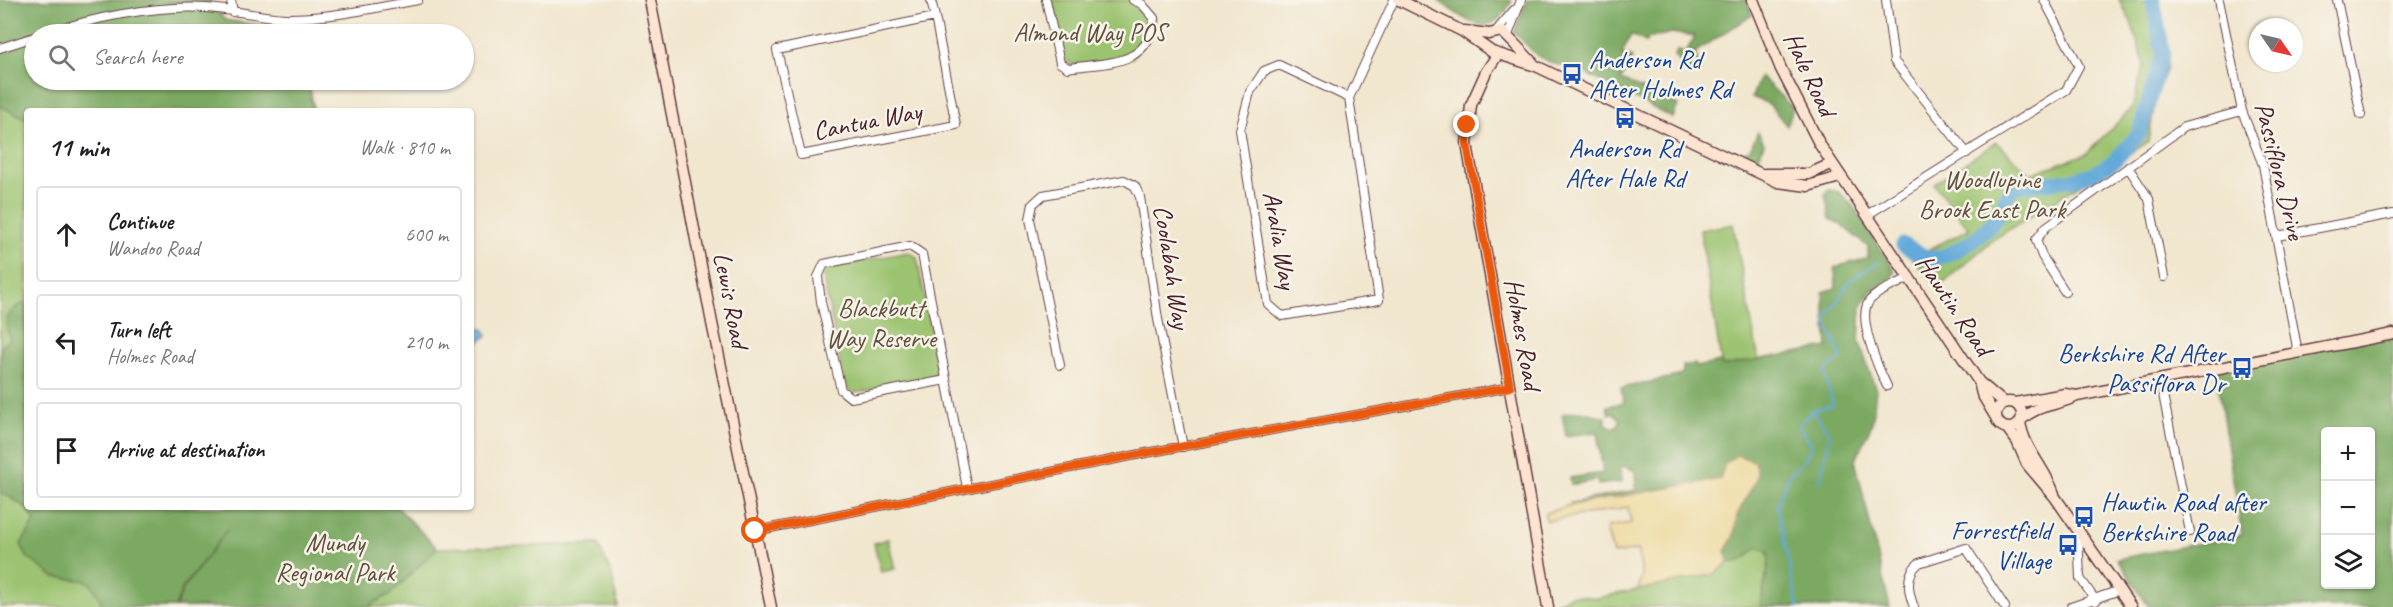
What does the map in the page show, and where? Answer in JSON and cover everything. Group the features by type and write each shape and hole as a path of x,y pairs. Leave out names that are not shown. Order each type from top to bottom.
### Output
{"street":[{"path":"231,0 234,12"},
{"path":"78,24 153,9 205,8 288,18 334,16 418,0"},
{"name":"Lewis Road","path":"650,0 712,323 771,607"},
{"name":"Cantua Way","path":"931,0 935,17 956,125 801,155 777,50 935,17"},
{"path":"1046,0 1060,63 1068,68 1132,58 1145,47 1153,30 1154,18 1142,4 1133,0"},
{"path":"1349,98 1397,0 1462,31 1493,51 1536,66 1778,182 1797,185 1820,184 1840,177"},
{"name":"Hale Road","path":"1753,0 1791,91 1831,164"},
{"path":"1886,0 1894,61 1966,153"},
{"path":"1867,215 2066,90 2079,66 2044,0"},
{"name":"Passiflora Drive","path":"2219,0 2242,111 2263,165 2298,353"},
{"path":"2337,0 2361,115"},
{"path":"1493,32 1520,2"},
{"path":"1493,51 1508,48 1509,36 1520,2"},
{"path":"1462,31 1493,32 1509,36 1536,66"},
{"name":"Holmes Road","path":"1493,32 1493,51 1471,105 1467,144 1548,607"},
{"path":"0,48 24,40"},
{"name":"Aralia Way","path":"1279,65 1349,98 1379,300 1282,316 1269,304 1240,130 1250,92 1264,71 1279,65"},
{"path":"2065,291 2042,255 2036,240 2046,227 2184,127 2242,111"},
{"path":"1761,174 1809,174 1831,164"},
{"name":"Hawtin Road","path":"1831,164 1910,277 1979,382 1982,394 1995,416"},
{"path":"2128,167 2149,199 2164,277"},
{"name":"Coolabah Way","path":"1059,365 1030,219 1033,204 1043,195 1124,180 1135,186 1140,197 1158,319 1183,447"},
{"path":"2277,236 2393,214"},
{"path":"946,380 851,398 841,390 821,302 818,277 824,264 910,246 922,254 967,488"},
{"path":"1887,386 1876,365 1865,317 1867,305 1875,296 1910,277"},
{"path":"2007,428 2036,408 2062,404 2077,396 2393,334"},
{"path":"2160,379 2190,532"},
{"name":"Hawtin Road","path":"1979,382 2009,403"},
{"path":"755,531 967,488 1510,387"},
{"path":"2077,396 2065,394 2009,403 1998,408 1995,416 1999,424 2007,428 2017,441 2027,465 2055,497 2130,607"},
{"path":"2009,403 2022,413 2020,421 2029,449 2049,480 2055,497"},
{"path":"2077,528 2080,578 2096,601"},
{"path":"1914,607 1910,595 1909,577 1912,568 1919,563 1966,548 2004,607"},
{"path":"2071,607 2096,601 2120,590"}],"green space":[{"name":"Mundy Regional Park","path":"0,0 208,0 225,20 255,24 24,24 24,90 311,90 314,108 24,108 24,510 400,510 437,548 598,544 612,575 618,607 0,607"},
{"path":"0,0 208,0 226,21 251,24 24,24 24,90 310,90 313,108 24,108 24,118 0,106"},
{"name":"Almond Way POS","path":"1050,0 1133,0 1154,18 1153,30 1132,58 1073,65 1063,58"},
{"path":"1437,0 1512,0 1504,14 1495,22 1487,25 1468,21"},
{"path":"1527,0 1747,0 1752,15 1695,52 1700,71 1688,72 1674,56 1678,50 1685,54 1695,36 1671,33 1647,39 1646,42 1631,35 1622,54 1632,58 1621,80 1678,105 1673,118 1575,68 1554,64 1537,56 1514,32"},
{"name":"Woodlupine Brook East Park","path":"2119,0 2159,0 2167,68 2156,97 2148,142 1994,239 1938,287 1912,258 1969,229 1934,184 1996,142 2030,174 2086,154 2132,108 2144,63 2131,22"},
{"path":"1760,76 1793,108 1787,126 1769,104 1752,97"},
{"path":"1758,132 1764,143 1757,163 1747,160 1742,153 1750,149"},
{"path":"1829,190 1839,192 1853,206 1895,271 1890,280 1871,291 1861,307 1859,341 1876,390 1872,424 1855,460 1890,607 1760,607 1769,563 1768,551 1757,547 1744,558 1733,562 1729,562 1725,555 1732,540 1741,506 1755,482 1754,461 1723,474 1720,479 1571,505 1571,503 1636,490 1635,471 1621,467 1622,482 1598,485 1597,480 1571,485 1570,478 1603,473 1597,432 1566,436 1562,414 1581,411 1606,417 1606,424 1613,428 1619,424 1620,419 1615,414 1609,414 1607,406 1624,403 1621,388 1678,376 1683,372 1683,366 1695,364 1696,367 1721,362 1722,366 1828,347 1823,292 1836,288 1835,267 1868,258 1868,247 1840,224 1830,219 1825,194"},
{"path":"1733,224 1759,361 1722,367 1700,230"},
{"name":"Blackbutt Way Reserve","path":"908,252 917,257 939,369 934,377 854,393 845,387 823,277 828,268"},
{"path":"24,304 24,507 0,492 0,348 10,339 7,327 8,317"},
{"path":"2393,334 2393,607 2149,607 2117,559 2242,535 2215,369"},
{"path":"27,510 400,510 437,548 391,594 367,607 176,607 183,589 227,530 182,589 175,607 104,607 87,581 54,577 27,557 21,544 35,522"},
{"path":"888,539 895,569 881,572 874,543"},
{"path":"1757,547 1765,548 1770,557 1760,607 1554,607 1553,604 1572,595 1597,598 1714,574 1729,562 1734,562"}],"sand":[{"path":"1736,455 1754,461 1757,472 1756,480 1737,515 1734,535 1725,551 1729,562 1714,574 1638,590 1642,575 1638,550 1613,554 1606,527 1631,523 1628,507 1546,521 1545,513 1571,505 1720,479 1725,464"}],"water":[{"path":"474,320 477,327 485,330 487,336 474,345"}],"waterway":[{"path":"1903,245 1930,259 1949,254 1968,244 1992,223 2009,192 2015,186 2071,180 2095,173 2114,161 2139,134 2163,53 2153,0"},
{"path":"1820,483 1830,434 1812,410 1833,405 1824,371 1842,358 1825,320 1851,280 1879,262"},
{"path":"1798,607 1777,506 1789,475 1804,461 1812,444 1798,427 1812,411"}],"place":[{"name":"Anderson Rd After Holmes Rd","path":"1572,74"},
{"name":"Anderson Rd After Hale Rd","path":"1625,118"},
{"name":"Berkshire Rd After Passiflora Dr","path":"2242,368"},
{"name":"Hawtin Road after Berkshire Road","path":"2084,517"},
{"name":"Forrestfield Village","path":"2068,545"}],"route":[{"path":"755,531 1146,453 1510,387 1467,144 1467,125"}]}
